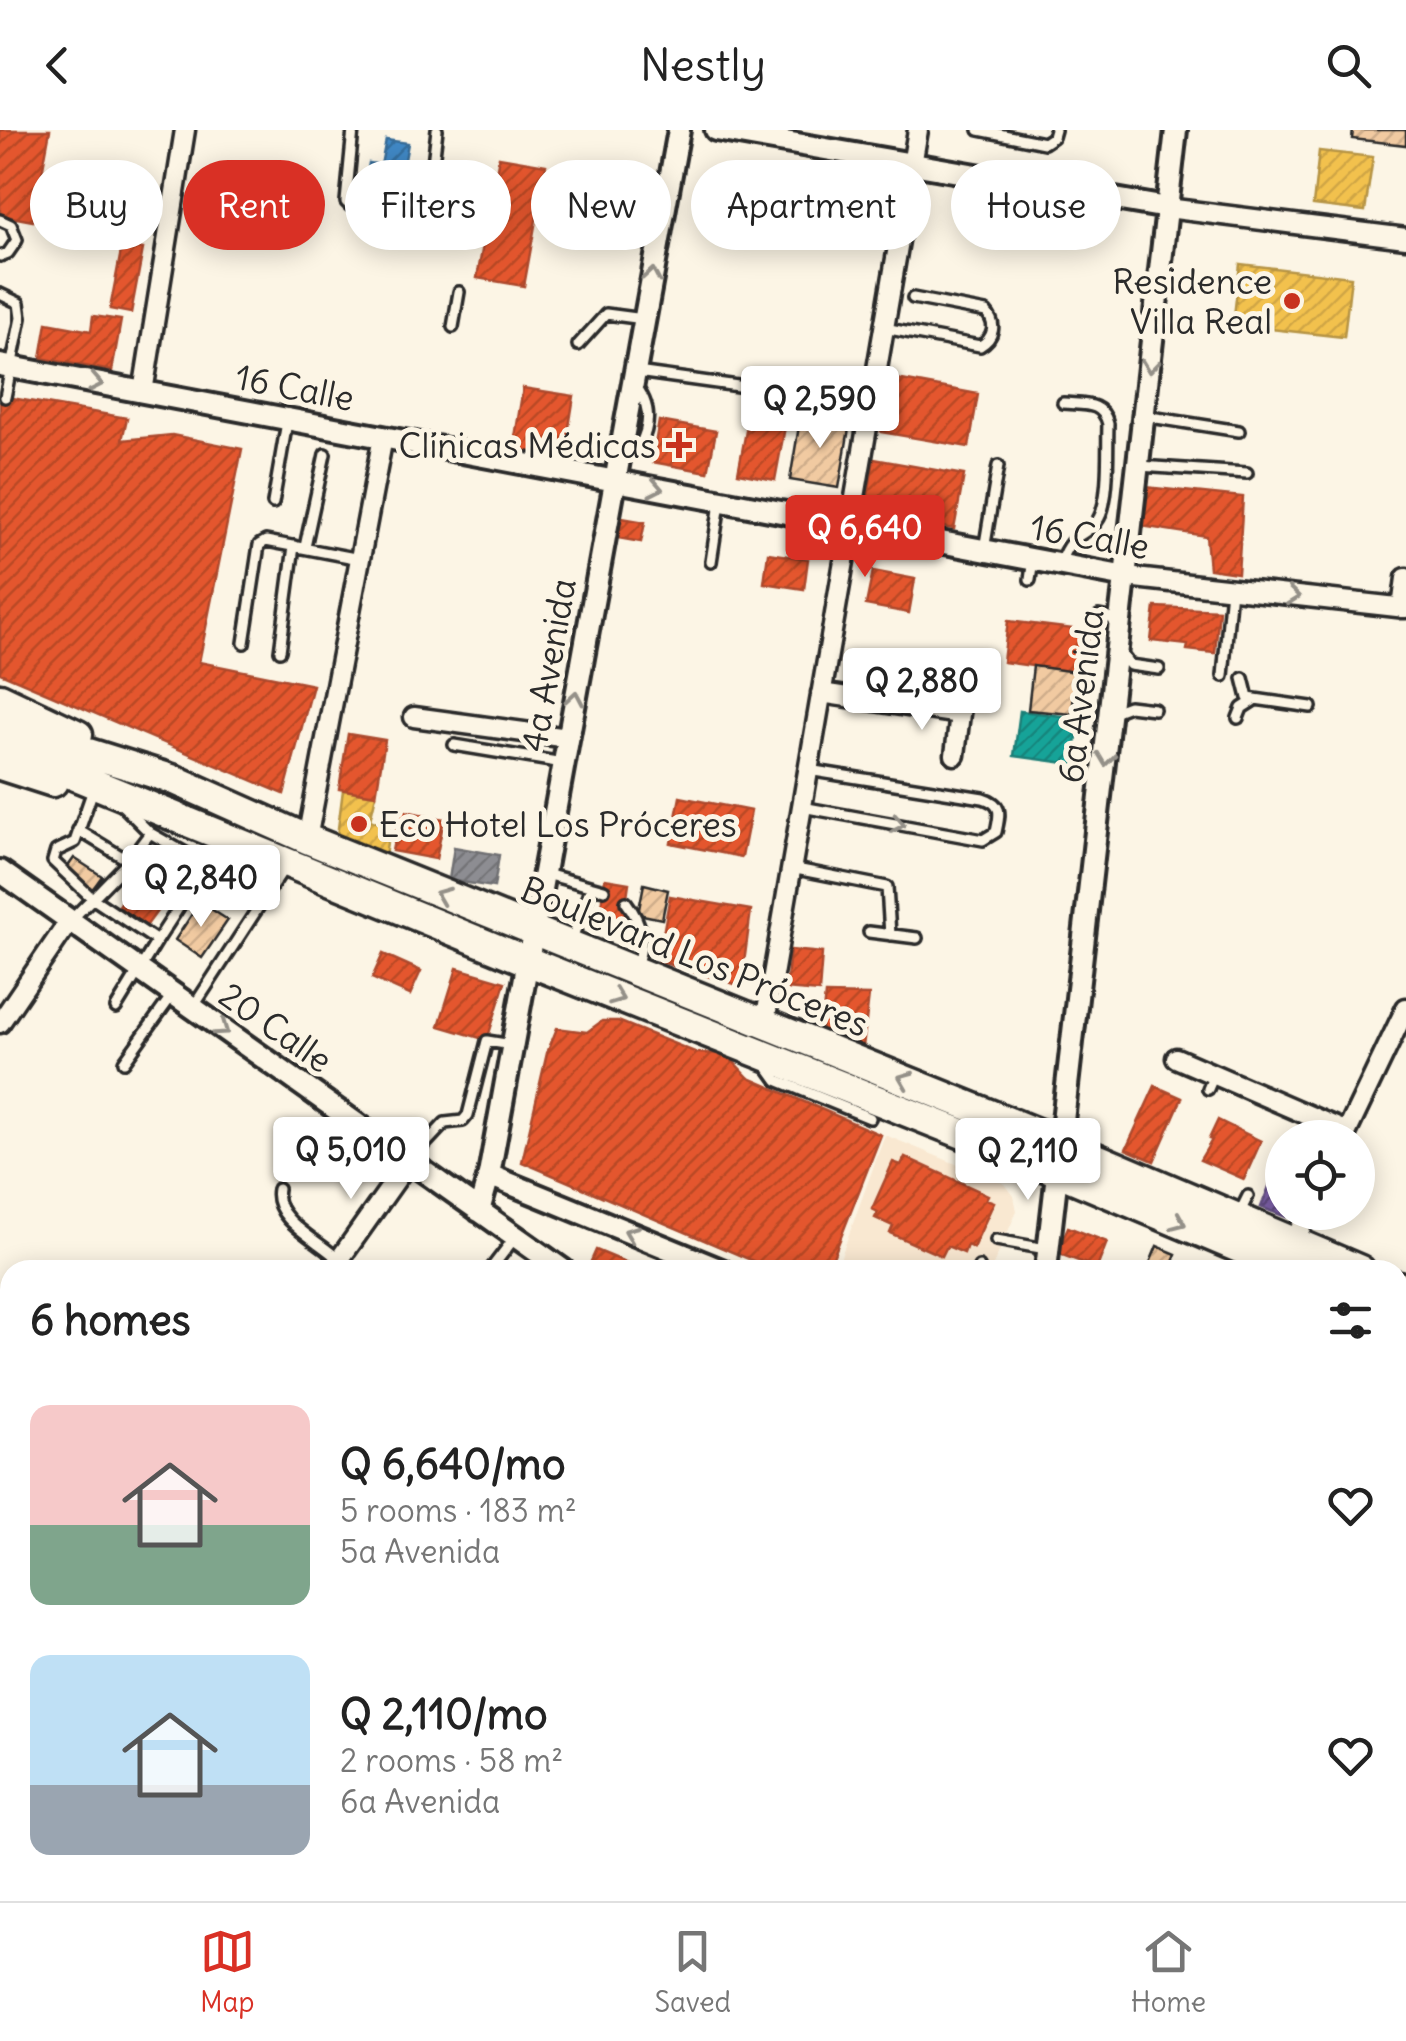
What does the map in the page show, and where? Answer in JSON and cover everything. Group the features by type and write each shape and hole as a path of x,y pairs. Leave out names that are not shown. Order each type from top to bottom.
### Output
{"highway":[{"path":"0,698 175,780"},
{"name":"Boulevard Los Próceres","path":"0,721 175,780 308,840 764,1022 1283,1260"},
{"name":"Boulevard Los Próceres","path":"0,745 526,961 758,1051 1058,1156 1166,1182 1242,1207 1285,1260"},
{"path":"0,765 52,782 97,786"}],"street":[{"path":"143,392 185,130"},
{"name":"4a Avenida","path":"479,1210 489,1175 679,130"},
{"path":"716,130 884,160"},
{"path":"913,160 918,130"},
{"name":"6a Avenida","path":"1047,1260 1176,130"},
{"path":"931,168 1167,208 1406,238"},
{"path":"764,1022 897,250"},
{"name":"16 Calle","path":"5,366 984,550 1032,570 1060,564 1126,577 1404,608"},
{"path":"308,840 383,437"},
{"path":"1404,608 1406,578"},
{"path":"955,756 968,663"},
{"path":"822,692 960,714"},
{"path":"414,717 568,738"},
{"name":"20 Calle","path":"0,871 549,1260"},
{"path":"0,1023 70,920"},
{"path":"1353,1120 1400,1034 1406,1008"},
{"path":"1176,1058 1211,1082 1307,1120"},
{"path":"340,1260 410,1161"},
{"path":"489,1175 697,1260"},
{"path":"1288,1260 1300,1230"}],"lane":[{"path":"353,130 346,202 356,213 412,221 423,215 428,205 437,130"},
{"path":"980,130 1044,143 1056,130"},
{"path":"0,220 12,225 17,240 8,253 0,256"},
{"path":"453,327 459,292"},
{"path":"0,294 19,303 21,310 5,366 6,397"},
{"path":"884,328 980,346 988,342 993,331 992,319 986,312 913,298"},
{"path":"578,345 606,314 644,319"},
{"path":"634,377 738,386"},
{"path":"766,386 871,404"},
{"path":"1060,564 1068,543 1098,520 1103,503 1108,424 1099,406 1064,403"},
{"path":"1144,416 1240,431"},
{"path":"273,503 288,419"},
{"path":"280,651 300,547 325,454"},
{"path":"984,550 998,466"},
{"path":"1139,466 1247,473"},
{"path":"711,562 720,500"},
{"path":"244,643 259,545 275,540 360,559"},
{"path":"1222,676 1230,588"},
{"path":"1099,616 1122,620"},
{"path":"1118,650 1130,664 1159,668"},
{"path":"1243,678 1248,698 1311,707"},
{"path":"1238,718 1242,708 1255,700"},
{"path":"1111,713 1129,706 1154,708"},
{"path":"454,745 563,763"},
{"path":"802,807 983,840 996,832 998,821 1000,808 983,798 808,770"},
{"path":"157,941 92,898 54,861 56,851 75,842 97,786 150,833 205,864"},
{"path":"78,830 128,861"},
{"path":"70,920 150,833"},
{"path":"116,1008 225,836"},
{"path":"193,1008 287,863"},
{"path":"791,868 887,888 890,935"},
{"path":"543,874 604,890"},
{"path":"570,946 591,887"},
{"path":"626,902 638,918 643,938 634,972"},
{"path":"869,932 918,938"},
{"path":"124,1062 173,994"},
{"path":"410,1161 445,1123 464,1122 486,1042 512,1045"},
{"path":"758,1051 776,1080 870,1118"},
{"path":"278,1189 276,1200 281,1212 331,1260"},
{"path":"498,1260 516,1236"},
{"path":"996,1240 1047,1260"}],"shaded area":[{"path":"885,1135 1005,1184 1014,1196 1017,1211 995,1260 840,1260"}],"building: Homes":[{"path":"1319,151 1373,157 1365,211 1313,205"},
{"name":"Residence Villa Real","path":"1240,264 1351,277 1344,337 1233,325"},
{"name":"Eco Hotel Los Próceres","path":"343,790 376,795 370,820 389,827 385,857 337,836"}],"building: Shops":[{"path":"0,130 50,130 44,160 30,160 30,220 0,215"},
{"path":"499,157 531,162 531,248 524,286 477,278 482,250 511,250 511,160 498,160"},
{"path":"121,250 143,250 131,313 110,309"},
{"path":"93,316 121,320 112,371 41,358 47,323 91,331"},
{"path":"891,378 978,394 969,447 881,432"},
{"path":"523,388 574,396 564,458 513,450"},
{"path":"0,396 127,418 122,440 172,435 242,449 199,662 313,685 284,794 0,673"},
{"path":"750,410 787,416 775,480 738,473"},
{"path":"659,421 716,431 708,472 652,462"},
{"path":"874,459 964,475 954,529 865,513"},
{"path":"1145,487 1243,497 1238,573 1209,569 1206,536 1141,526"},
{"path":"622,518 645,522 641,542 618,538"},
{"path":"768,553 808,559 804,589 764,583"},
{"path":"873,571 915,579 909,613 866,605"},
{"path":"1155,607 1219,610 1215,653 1151,641"},
{"path":"1008,621 1090,631 1084,673 1003,662"},
{"path":"348,734 385,740 376,795 339,789"},
{"path":"680,797 751,811 742,857 671,843"},
{"path":"400,810 444,819 436,859 392,851"},
{"path":"161,846 190,866 144,929 116,910"},
{"path":"605,879 629,883 622,930 598,926"},
{"path":"670,896 751,910 742,978 735,984 658,961"},
{"path":"790,950 822,953 819,992 786,989"},
{"path":"383,954 421,971 410,995 372,978"},
{"path":"457,968 505,982 487,1040 439,1026"},
{"path":"825,994 869,995 863,1047 821,1032"},
{"path":"602,1021 618,1021 697,1053 726,1054 749,1078 881,1135 832,1260 751,1260 522,1162 547,1053 557,1028 587,1032"},
{"path":"1155,1086 1182,1098 1154,1161 1126,1149"},
{"path":"1218,1120 1261,1141 1244,1179 1200,1160"},
{"path":"905,1157 988,1195 986,1199 994,1202 973,1248 967,1245 964,1253 947,1246 942,1256 890,1233 893,1226 875,1218 878,1212 872,1209 893,1162 901,1165"},
{"path":"1068,1227 1107,1242 1100,1260 1076,1260 1057,1253"},
{"path":"596,1250 620,1260 592,1260"}],"building: Schools":[{"path":"386,140 408,143 405,160 382,160"}],"building: Public":[{"path":"1020,711 1079,718 1074,764 1014,756"}],"building: Industry":[{"path":"454,847 499,855 494,887 449,880"}],"building: Other":[{"path":"1353,130 1406,130 1406,145 1352,139"},
{"path":"801,414 850,422 839,488 790,480"},
{"path":"1033,666 1076,672 1072,714 1028,710"},
{"path":"74,858 102,876 92,890 64,872"},
{"path":"644,884 668,890 662,919 638,914"},
{"path":"200,902 228,920 202,958 175,940"},
{"path":"1157,1246 1176,1254 1173,1260 1151,1260"}],"place":[{"name":"Residence Villa Real","path":"1292,301"},
{"name":"Clínicas Médicas","path":"679,445"},
{"name":"Eco Hotel Los Próceres","path":"359,824"}]}
